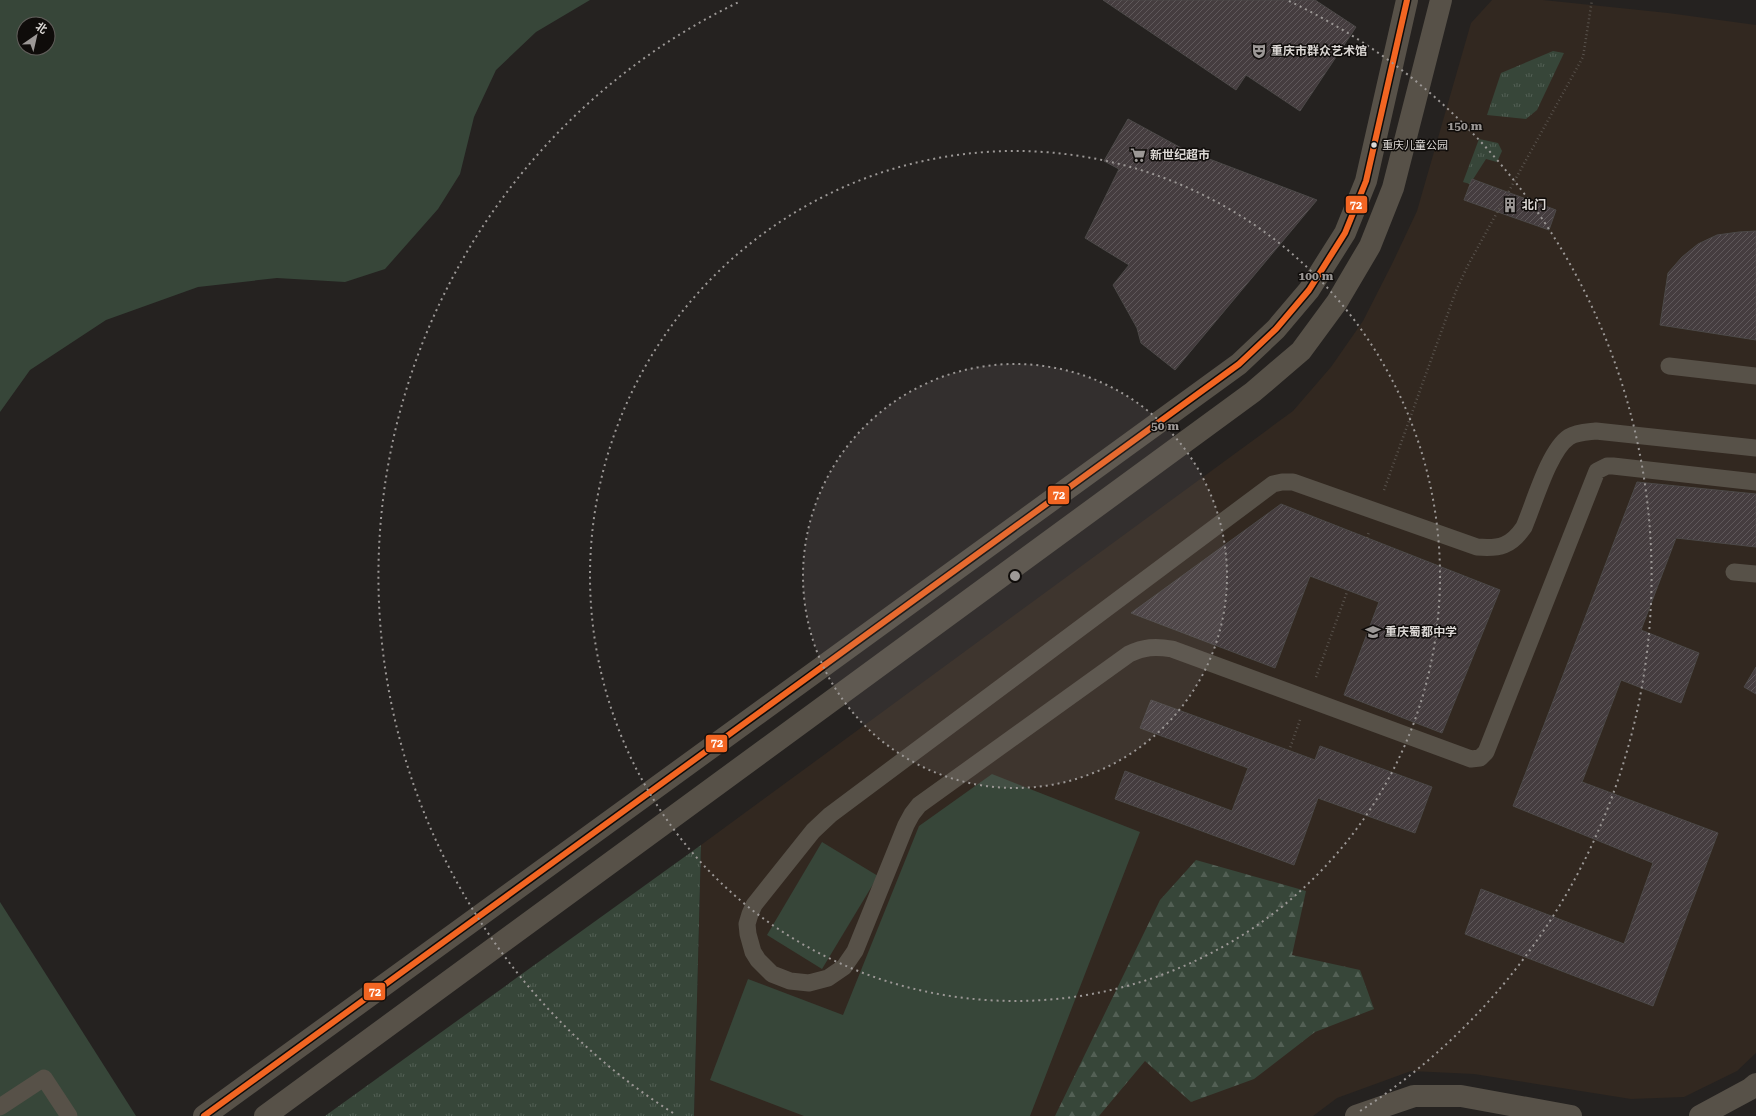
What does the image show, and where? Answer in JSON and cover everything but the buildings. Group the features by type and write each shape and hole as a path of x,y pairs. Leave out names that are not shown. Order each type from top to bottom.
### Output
{"street":[{"path":"204,1116 1239,364 1276,329 1309,290 1345,233 1364,187 1407,0"},
{"path":"265,1116 1253,392 1301,350 1337,302 1370,246 1382,217 1393,188 1441,0"},
{"path":"1700,1116 1750,1089 1756,1084"},
{"path":"1356,1116 1414,1096 1461,1096 1571,1116"}],"lane":[{"path":"1670,366 1756,376"},
{"path":"1756,448 1596,431 1582,432 1570,436 1560,445 1552,458 1524,527 1517,537 1507,544 1493,549 1477,548 1292,482 1272,484 825,819 813,831 754,905 747,924 753,952 765,968 772,974 790,982 800,983 819,981 836,973 844,967 855,951 906,825 912,814 920,806 1129,654 1139,649 1150,647 1172,649 1471,759 1480,758 1486,752 1597,471 1607,466 1613,466 1756,482"},
{"path":"1734,572 1756,574"},
{"path":"0,1107 44,1078 69,1116"}],"path":[{"path":"1390,476 1456,291 1467,267 1583,57 1592,0"},
{"path":"1316,678 1347,592"}],"shaded area":[{"name":"重庆蜀都中学","path":"1492,0 1543,0 1668,13 1756,25 1756,1053 1737,1071 1684,1097 1631,1099 1474,1074 1411,1071 1337,1098 1313,1116 694,1116 701,845 1293,411 1331,367 1363,321 1392,264 1417,211 1471,23"}],"green space":[{"path":"0,0 590,0 536,32 496,70 474,117 460,174 438,209 385,269 345,282 277,278 198,287 106,320 30,370 0,412"},
{"path":"1553,51 1564,53 1537,110 1526,119 1487,115 1501,73"},
{"path":"1479,139 1498,143 1502,151 1497,162 1486,159 1470,184 1463,182"},
{"path":"992,774 1140,832 1030,1116 804,1116 710,1080 748,979 843,1015 919,826"},
{"path":"822,842 878,876 822,969 767,935"},
{"path":"701,845 694,1116 325,1116"},
{"path":"1196,860 1306,891 1292,955 1360,970 1374,1009 1315,1032 1254,1079 1191,1102 1145,1061 1099,1116 1055,1116 1160,900"},
{"path":"0,902 136,1116 0,1116"}],"transit line":[{"name":"72","path":"204,1116 1239,364 1276,329 1309,290 1345,233 1366,181 1407,0"}],"place":[{"name":"重庆市群众艺术馆","path":"1259,51"},
{"name":"重庆儿童公园","path":"1374,145"},
{"name":"新世纪超市","path":"1138,155"},
{"name":"北门","path":"1510,205"},
{"name":"重庆蜀都中学","path":"1373,632"}]}
